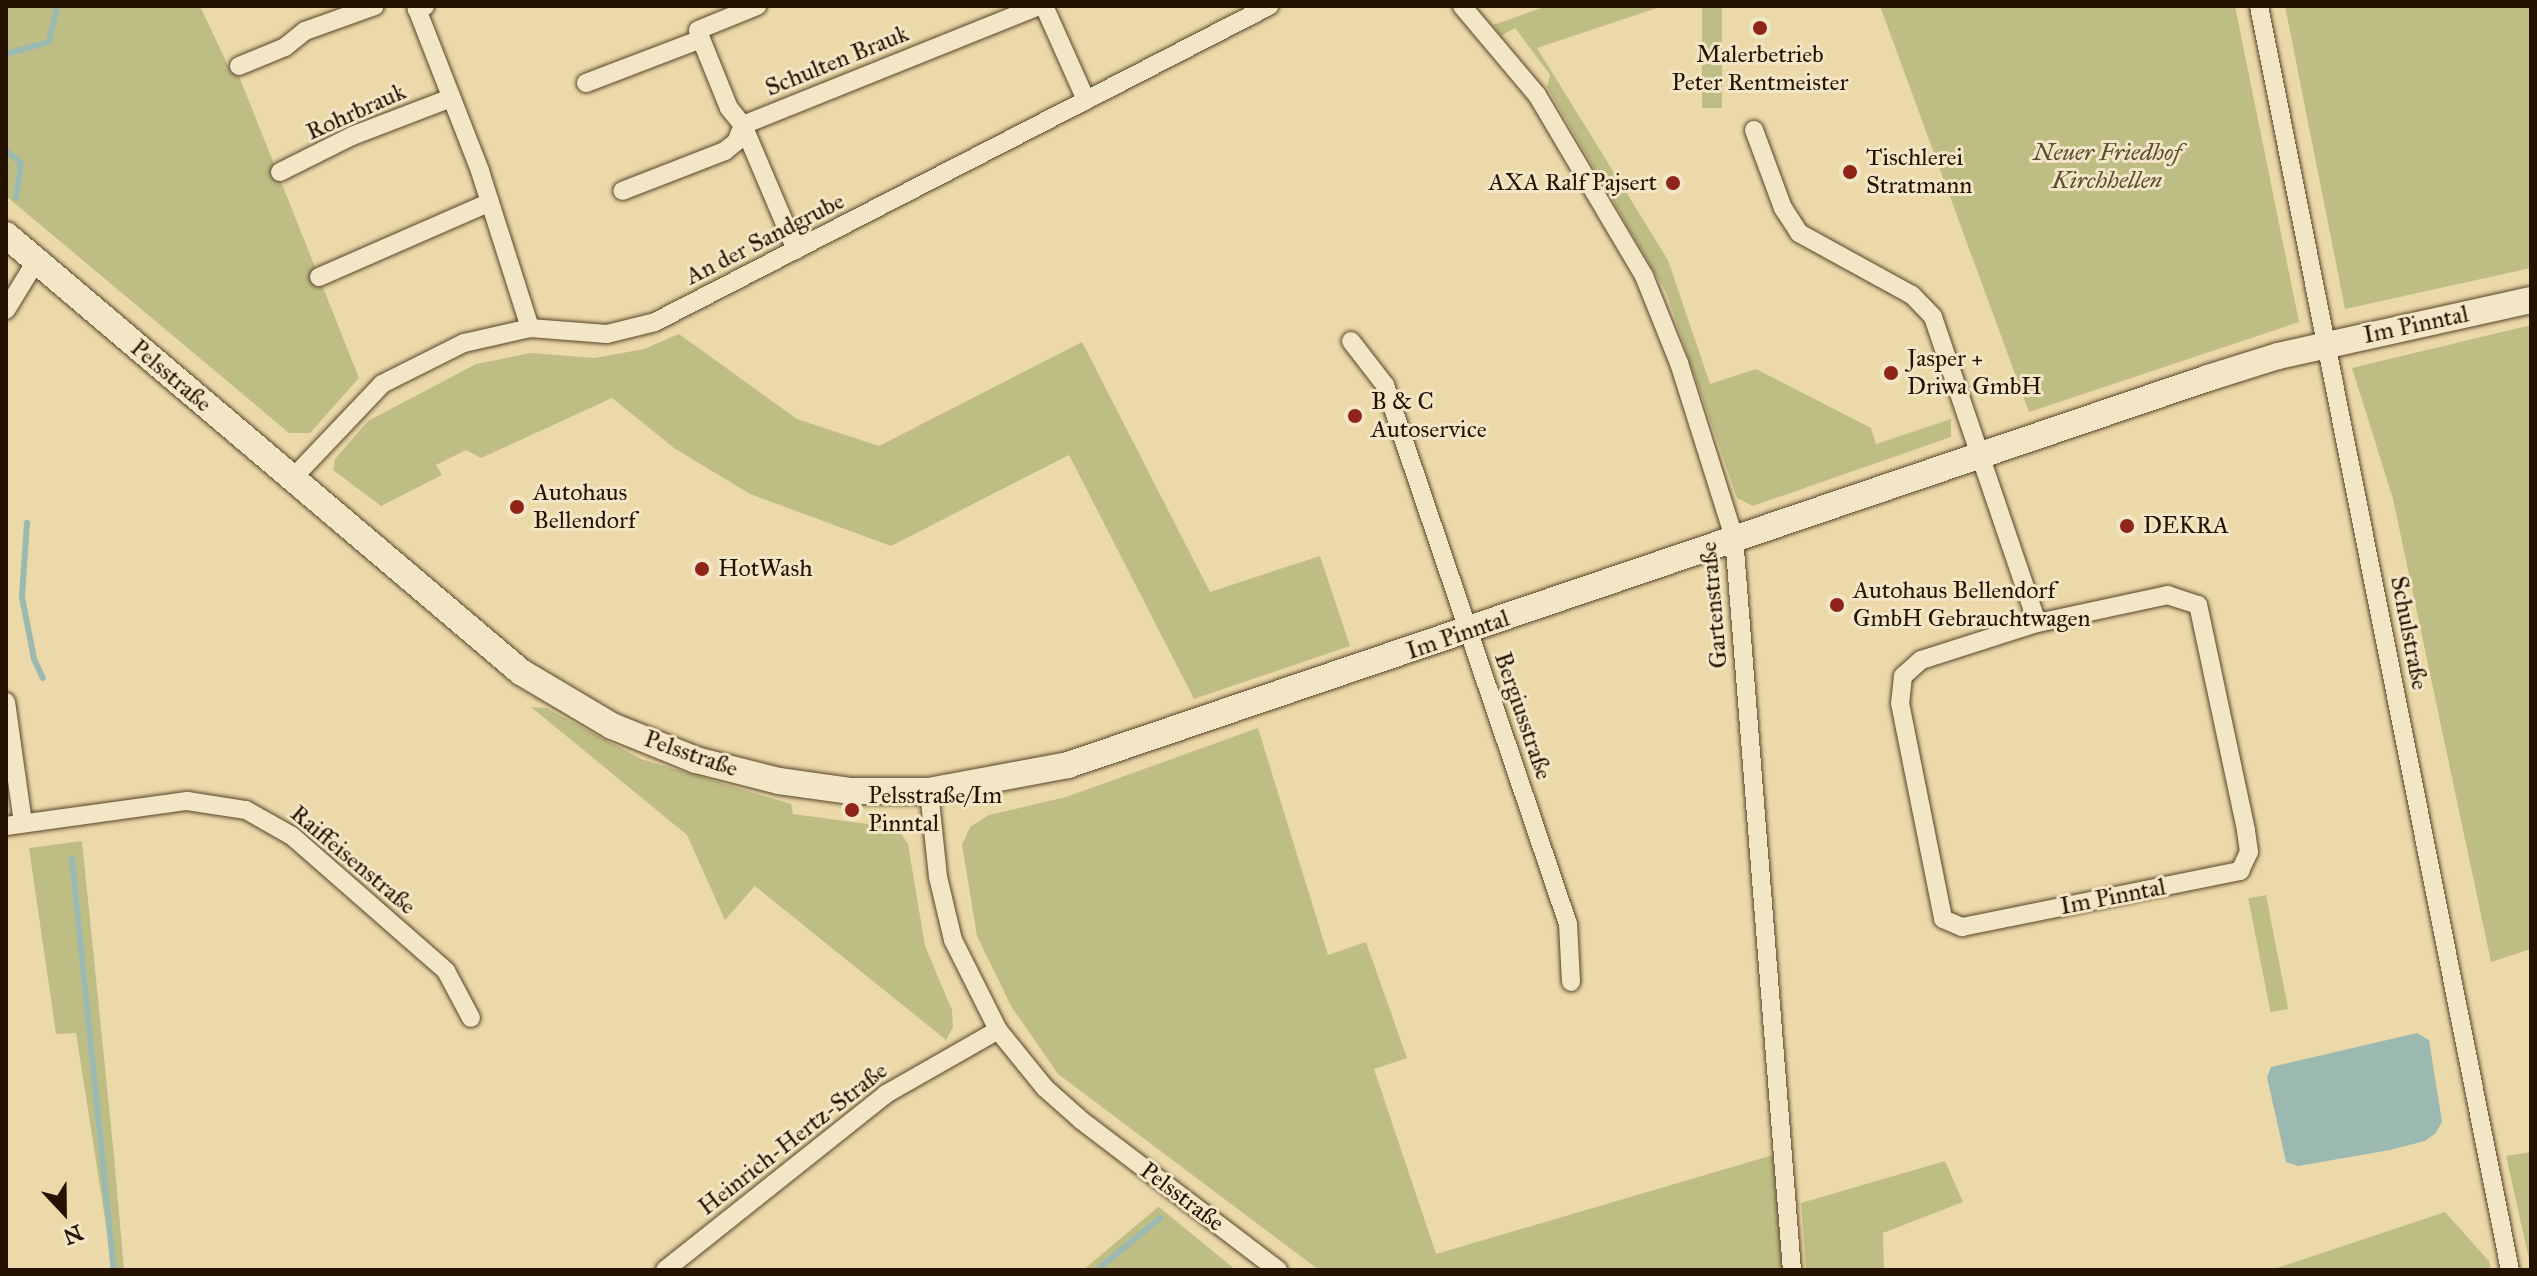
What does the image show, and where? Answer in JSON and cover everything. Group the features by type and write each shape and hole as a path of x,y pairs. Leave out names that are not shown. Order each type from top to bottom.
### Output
{"main road":[{"name":"Pelsstraße","path":"6,235 521,672 612,726 696,760 779,781 851,791 929,791"},
{"name":"Im Pinntal","path":"929,791 1068,765 1469,632 1734,537 1981,454 2327,344 2531,300"}],"street":[{"path":"239,66 285,47 305,31 375,6"},
{"path":"757,6 698,30 729,108 743,125 796,250"},
{"path":"1041,6 1086,100"},
{"name":"Schulten Brauk","path":"622,191 725,151 736,142 743,125 1041,6"},
{"name":"An der Sandgrube","path":"292,479 382,384 464,343 530,328 607,334 644,326 1269,6"},
{"name":"Gartenstraße","path":"1462,6 1537,95 1644,276 1679,363 1734,537 1792,1270"},
{"name":"Schulstraße","path":"2259,6 2510,1270"},
{"path":"415,7 524,297 530,328"},
{"path":"586,83 701,39"},
{"name":"Rohrbrauk","path":"280,172 352,136 451,98"},
{"path":"1754,130 1783,208 1799,233 1912,295 1933,317 2037,623"},
{"path":"319,277 488,203"},
{"path":"6,310 36,261"},
{"name":"Bergiusstraße","path":"1351,341 1385,385 1568,924 1571,982"},
{"name":"Im Pinntal","path":"2168,595 2198,605 2246,830 2249,852 2240,871 1962,927 1948,926 1900,703 1903,676 1921,660 2037,623 2168,595"},
{"name":"Raiffeisenstraße","path":"6,702 15,824 187,801 246,810 292,836 446,971 471,1018"},
{"name":"Pelsstraße","path":"929,791 938,877 953,940 998,1030 1045,1088 1081,1120 1278,1270"},
{"name":"Heinrich-Hertz-Straße","path":"665,1270 886,1094 998,1030"}],"green space":[{"path":"6,6 200,6 231,72 237,71 359,378 310,433 289,433 6,196"},
{"path":"1547,6 1663,6 1537,48 1668,260 1710,384 1756,369 1871,428 1876,444 1951,419 1951,437 1753,506 1737,498 1666,292 1547,87 1550,75 1515,28 1501,36 1493,25"},
{"path":"1702,6 1722,6 1722,108 1702,108"},
{"name":"Neuer Friedhof Kirchhellen","path":"1880,6 2235,6 2299,322 2029,412"},
{"path":"2285,6 2531,6 2531,268 2345,309"},
{"path":"2531,325 2531,949 2491,962 2393,499 2352,368"},
{"path":"679,334 797,419 879,446 1082,342 1210,592 1320,556 1350,646 1194,699 1069,455 891,546 750,494 674,448 612,398 481,458 466,450 436,465 442,475 381,506 333,470 335,459 368,421 476,364 531,353 595,358 644,349"},
{"path":"531,707 546,708 641,759 791,804 793,814 897,828 908,844 925,946 952,1010 953,1027 946,1040 755,886 725,920 687,835"},
{"path":"1258,728 1328,955 1366,942 1407,1058 1374,1069 1436,1254 1773,1155 1783,1270 1319,1270 1058,1074 1011,1006 977,936 962,845 970,827 989,815 1066,797"},
{"path":"82,841 124,1270 113,1270 76,1033 56,1034 29,848"},
{"path":"2266,895 2288,1009 2270,1012 2248,898"},
{"path":"2531,1152 2531,1268 2506,1156"},
{"path":"1945,1161 1963,1202 1883,1233 1884,1270 1806,1270 1801,1203"},
{"path":"1159,1207 1236,1270 1083,1270"},
{"path":"2445,1212 2489,1261 2491,1270 2271,1270"}],"water":[{"path":"2417,1033 2429,1040 2442,1122 2436,1133 2425,1141 2390,1150 2298,1166 2286,1162 2267,1077 2271,1067"}],"waterway":[{"path":"6,54 49,42 57,6"},
{"path":"6,150 21,163 16,198"},
{"path":"27,523 22,597 34,659 43,678"},
{"path":"72,859 114,1270"},
{"path":"1097,1270 1160,1218"}],"place":[{"name":"Malerbetrieb Peter Rentmeister","path":"1760,28"},
{"name":"Tischlerei Stratmann","path":"1850,172"},
{"name":"AXA Ralf Pajsert","path":"1673,183"},
{"name":"Jasper + Driwa GmbH","path":"1891,373"},
{"name":"B & C Autoservice","path":"1355,416"},
{"name":"Autohaus Bellendorf","path":"517,507"},
{"name":"DEKRA","path":"2127,526"},
{"name":"HotWash","path":"702,569"},
{"name":"Autohaus Bellendorf GmbH Gebrauchtwagen","path":"1837,605"},
{"name":"Pelsstraße/Im Pinntal","path":"852,810"}]}
